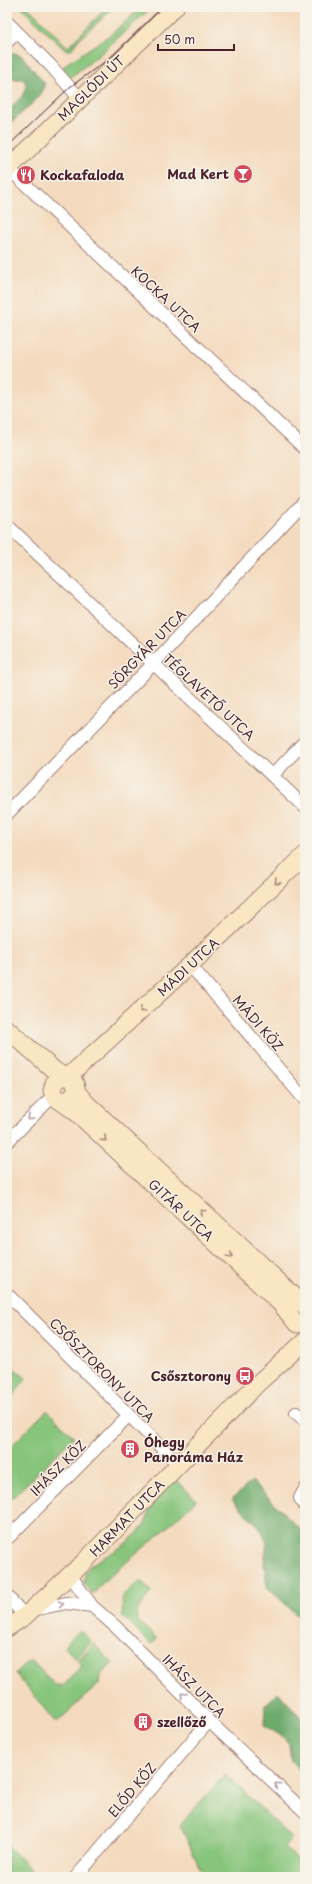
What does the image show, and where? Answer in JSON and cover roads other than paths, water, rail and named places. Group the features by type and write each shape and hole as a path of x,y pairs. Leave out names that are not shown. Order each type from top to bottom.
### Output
{"street":[{"name":"MAGLÓDI ÚT","path":"7,169 175,7"},
{"path":"7,22 51,66 80,99"},
{"path":"7,42 17,32"},
{"name":"KOCKA UTCA","path":"7,169 305,449"},
{"name":"SÖRGYÁR UTCA","path":"7,814 153,664 305,501"},
{"name":"TÉGLAVETŐ UTCA","path":"7,525 305,807"},
{"path":"272,776 305,741"},
{"name":"MÁDI UTCA","path":"7,1142 305,855"},
{"name":"MÁDI KÖZ","path":"190,965 304,1096"},
{"name":"GITÁR UTCA","path":"7,1029 55,1071 62,1088 76,1112 281,1304 302,1329"},
{"name":"GITÁR UTCA","path":"7,1037 48,1078 86,1103 305,1306"},
{"name":"CSŐSZTORONY UTCA","path":"7,1294 128,1416 178,1464"},
{"name":"HARMAT UTCA","path":"7,1628 27,1613 70,1575 257,1384 302,1329"},
{"name":"IHÁSZ KÖZ","path":"7,1539 128,1416"},
{"path":"305,1489 300,1498 305,1506"},
{"name":"IHÁSZ UTCA","path":"70,1575 92,1606 116,1627 209,1721 305,1812"},
{"path":"7,1596 27,1613 66,1603 92,1606"},
{"name":"ELŐD KÖZ","path":"76,1877 209,1721"}],"tram line":[{"path":"7,147 70,87 114,55 163,7"}],"place":[{"name":"Mad Kert","path":"243,174"},
{"name":"Kockafaloda","path":"26,175"},
{"name":"Csősztorony","path":"245,1376"},
{"name":"Óhegy Panoráma Ház","path":"130,1449"},
{"name":"szellőző","path":"143,1722"}]}
